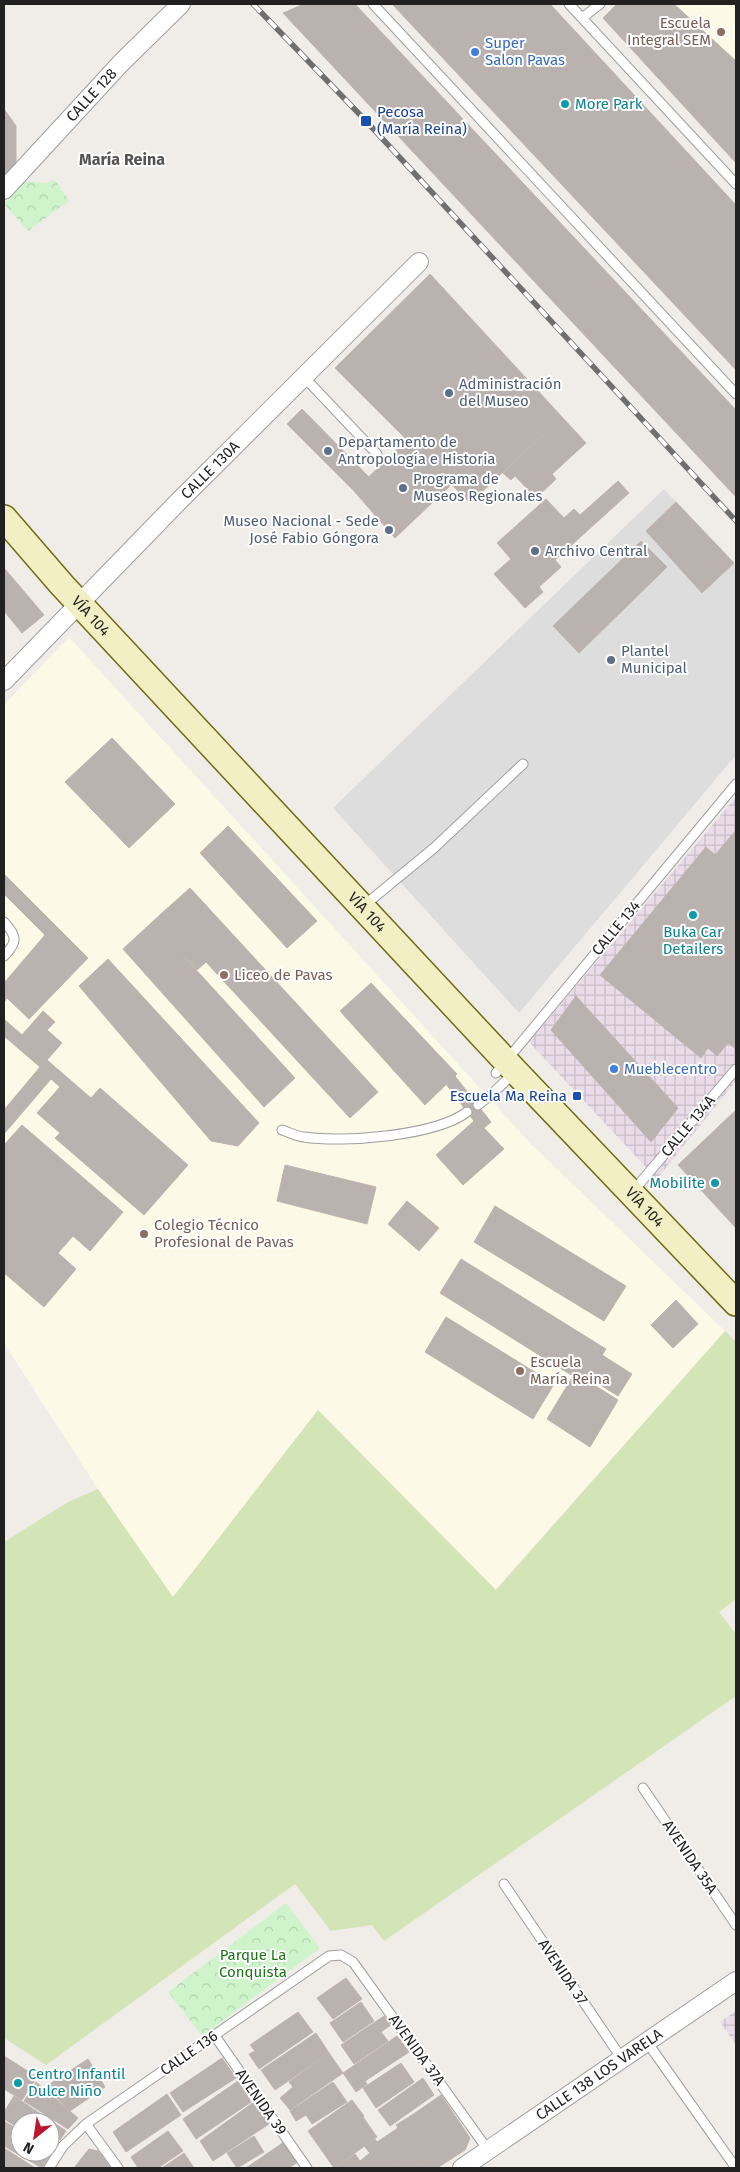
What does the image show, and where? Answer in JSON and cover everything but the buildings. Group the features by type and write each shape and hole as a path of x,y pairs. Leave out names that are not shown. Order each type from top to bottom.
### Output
{"main road":[{"name":"VÍA 104","path":"6,525 361,905 506,1068 736,1303"}],"street":[{"name":"CALLE 128","path":"4,190 121,63 181,4"},
{"name":"CALLE 130A","path":"4,681 78,603 419,262"},
{"name":"CALLE 138 LOS VARELA","path":"462,2168 647,2042 735,1985"}],"lane":[{"path":"373,4 736,394"},
{"path":"569,4 736,184"},
{"path":"582,18 600,4"},
{"path":"304,377 377,454"},
{"path":"361,905 372,899 434,848 523,764"},
{"name":"CALLE 134","path":"478,1105 491,1095 506,1068 736,784"},
{"path":"4,922 13,931 14,938 12,947 4,956"},
{"name":"CALLE 134A","path":"640,1183 736,1069"},
{"path":"282,1130 303,1138 362,1138 428,1130 458,1119 467,1112"},
{"name":"AVENIDA 35A","path":"643,1788 736,1925"},
{"name":"AVENIDA 37","path":"504,1884 622,2059"},
{"name":"CALLE 136","path":"49,2168 63,2146 86,2124 329,1956 341,1955"},
{"name":"AVENIDA 37A","path":"341,1955 353,1962 488,2150"},
{"name":"AVENIDA 39","path":"214,2036 307,2168"},
{"path":"647,2042 736,2168"},
{"path":"86,2124 118,2168"}],"shaded area":[{"name":"Escuela Integral SEM","path":"674,4 736,4 736,61"},
{"name":"Plantel Municipal","path":"664,489 736,566 736,755 519,1013 333,808"},
{"path":"69,637 530,1143 725,1331 495,1590 318,1410 173,1598 98,1489 4,1343 4,705"},
{"path":"736,797 736,1081 657,1179 529,1042"},
{"path":"736,2011 736,2045 720,2022"}],"green space":[{"path":"55,180 69,201 28,231 4,204 26,181 45,183"},
{"path":"725,1331 736,1342 736,1599 719,1612 736,1634 736,1696 384,1941 372,1925 331,1931 295,1884 46,2065 4,2038 4,1542 68,1502 98,1489 173,1597 318,1410 496,1590"},
{"name":"Parque La Conquista","path":"286,1903 320,1948 202,2036 168,1992"}],"railway":[{"path":"253,4 366,121 736,521"}],"place":[{"name":"Escuela Integral SEM","path":"721,32"},
{"name":"Super Salon Pavas","path":"475,52"},
{"name":"More Park","path":"565,104"},
{"name":"Pecosa (María Reina)","path":"366,121"},
{"name":"Administración del Museo","path":"449,393"},
{"name":"Departamento de Antropología e Historia","path":"328,451"},
{"name":"Programa de Museos Regionales","path":"403,488"},
{"name":"Museo Nacional - Sede José Fabio Góngora","path":"389,530"},
{"name":"Archivo Central","path":"535,551"},
{"name":"Plantel Municipal","path":"611,660"},
{"name":"Buka Car Detailers","path":"693,915"},
{"name":"Liceo de Pavas","path":"224,975"},
{"name":"Mueblecentro","path":"614,1069"},
{"name":"Escuela Ma Reina","path":"577,1096"},
{"name":"Mobilite","path":"715,1183"},
{"name":"Colegio Técnico Profesional de Pavas","path":"144,1234"},
{"name":"Escuela María Reina","path":"520,1371"},
{"name":"Centro Infantil Dulce Niño","path":"18,2083"}],"district":[{"name":"María Reina","path":"122,159"}]}
